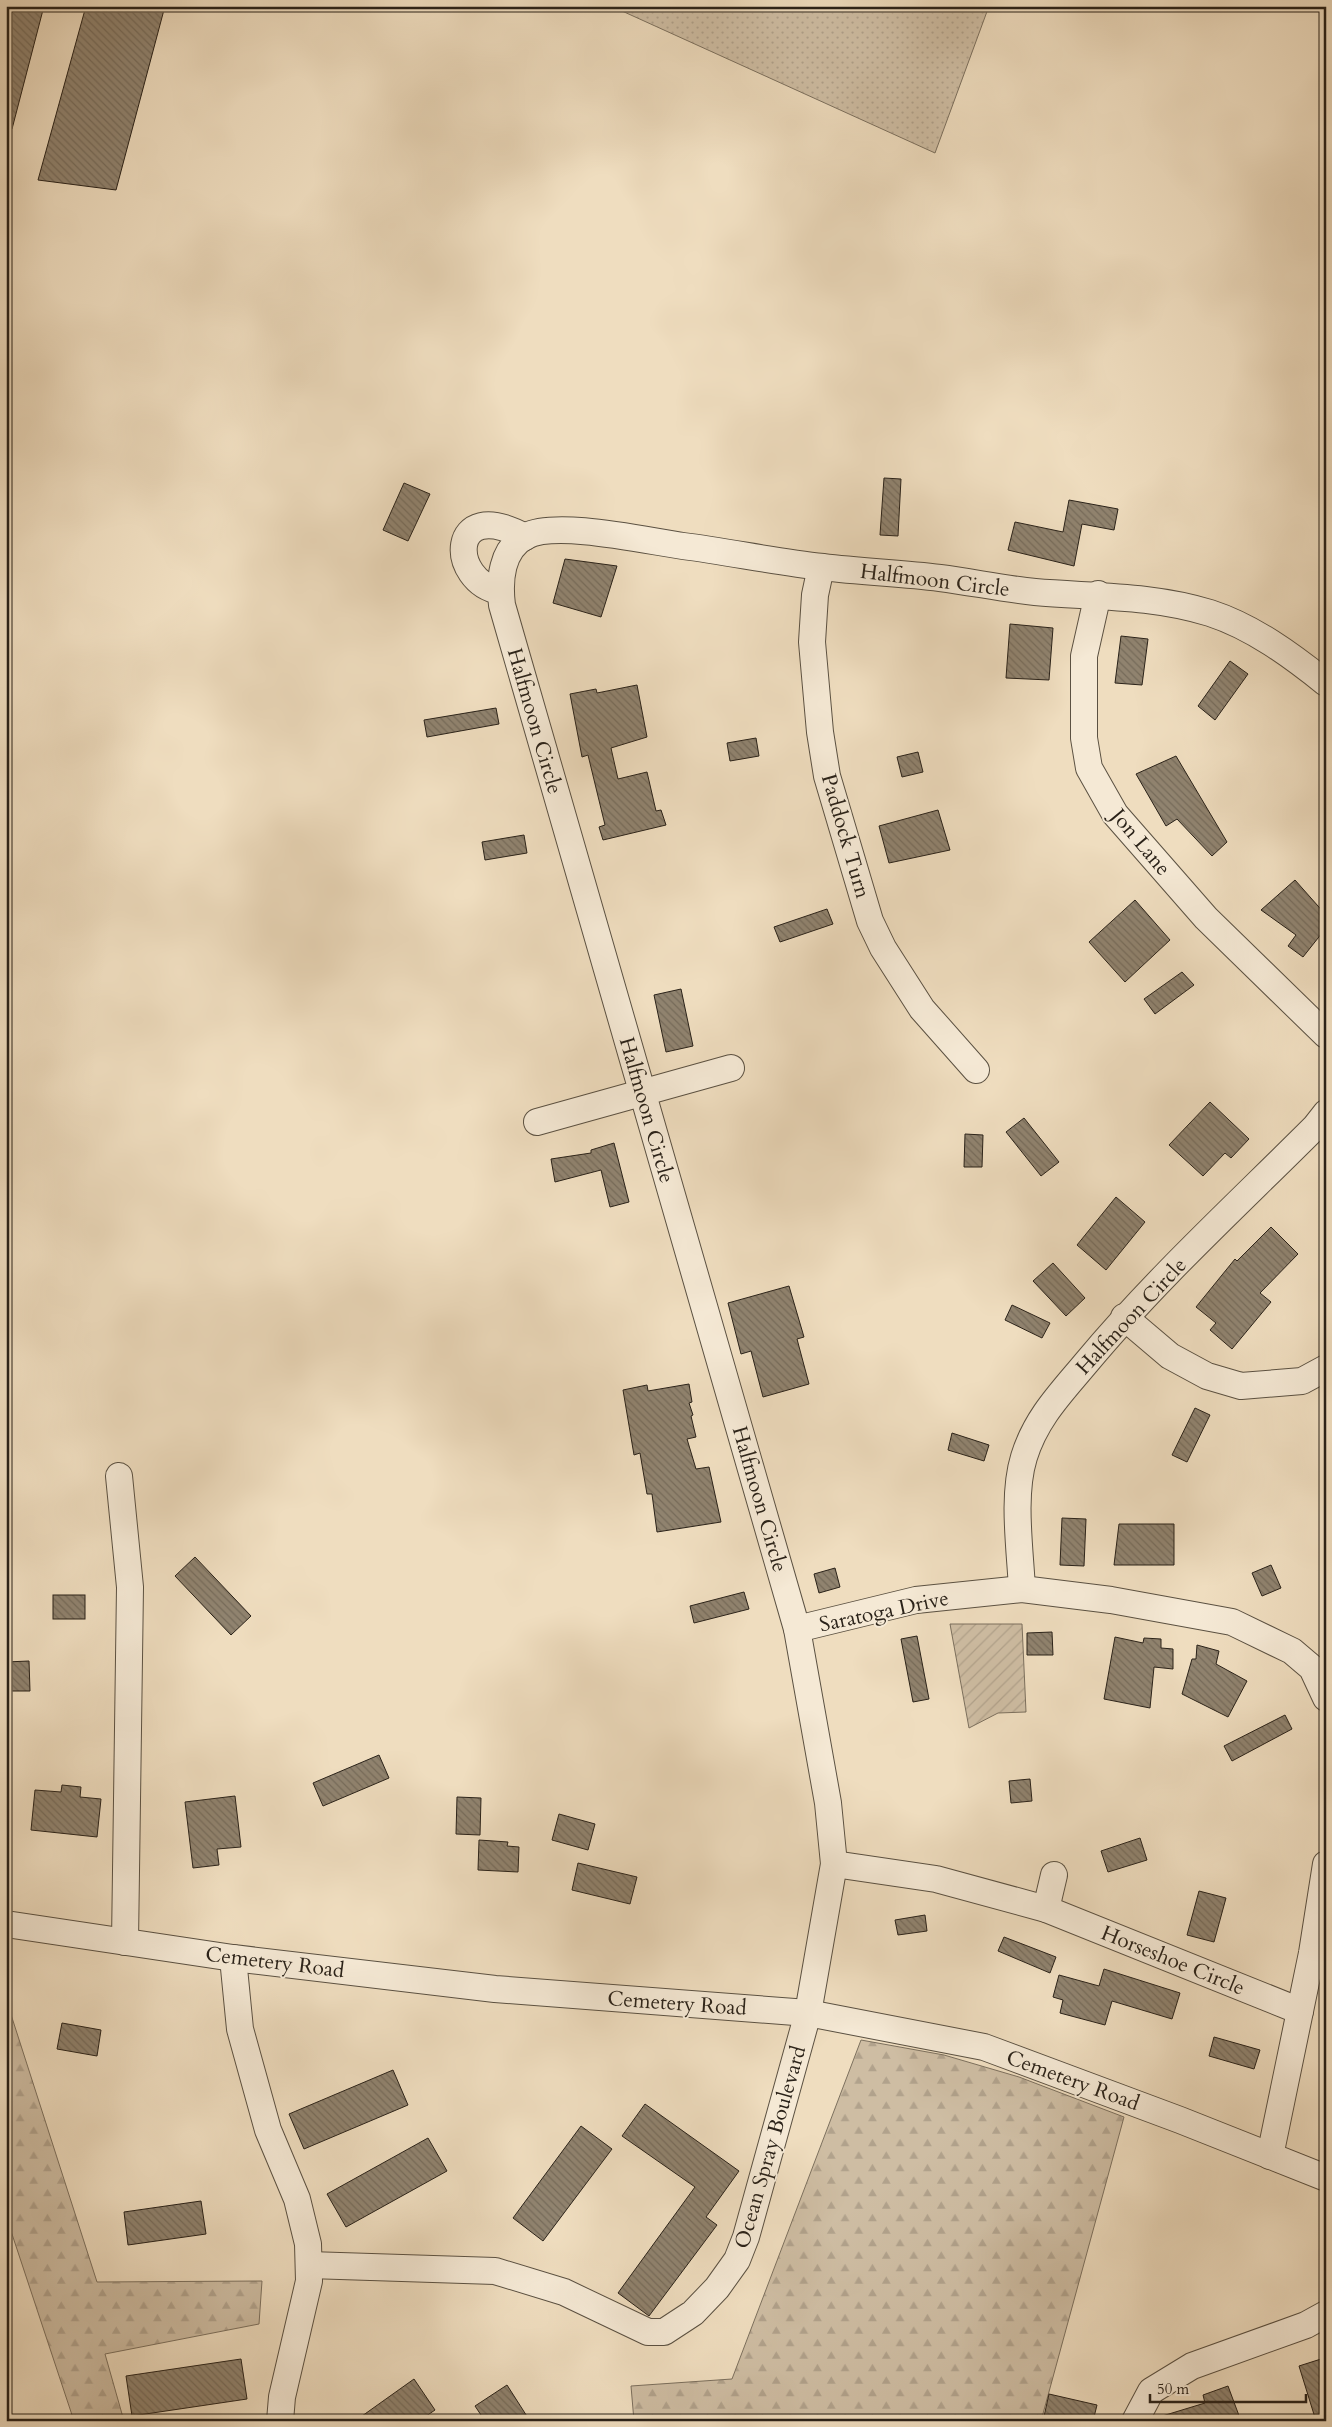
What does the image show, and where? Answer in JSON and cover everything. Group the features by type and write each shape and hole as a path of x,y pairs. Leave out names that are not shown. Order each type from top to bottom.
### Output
{"street":[{"path":"500,591 484,585 473,574 462,551 467,533 473,528 485,525 501,525 525,536"},
{"name":"Halfmoon Circle","path":"797,1629 502,604 500,578 508,556 525,536 561,530 590,532 821,567 938,578 1034,592 1098,594 1155,600 1208,612 1236,622 1297,659 1326,683"},
{"name":"Paddock Turn","path":"821,567 815,595 812,642 820,732 827,776 870,921 883,948 922,1008 976,1070"},
{"name":"Jon Lane","path":"1098,594 1084,656 1084,738 1089,768 1115,814 1206,918 1326,1035"},
{"path":"537,1122 731,1068"},
{"name":"Halfmoon Circle","path":"1022,1589 1018,1490 1024,1458 1050,1404 1124,1317 1322,1125"},
{"path":"1124,1317 1170,1356 1207,1376 1241,1386 1302,1381 1326,1368"},
{"path":"119,1476 130,1587 126,1942"},
{"name":"Saratoga Drive","path":"808,2013 834,1864 828,1803 797,1629 916,1600 1022,1589 1111,1600 1232,1622 1319,1662 1326,1698"},
{"name":"Horseshoe Circle","path":"834,1864 936,1879 1046,1910 1300,2011"},
{"path":"1270,2156 1312,1952 1326,1864"},
{"path":"1046,1910 1054,1874"},
{"name":"Cemetery Road","path":"6,1924 233,1958 495,1989 808,2013 984,2047 1180,2120 1326,2178"},
{"path":"233,1958 240,2029 268,2130 297,2199 308,2244 308,2281 282,2397 280,2421"},
{"name":"Ocean Spray Boulevard","path":"309,2264 495,2271 564,2292 648,2332 664,2332 693,2313 717,2288 737,2260 746,2237 808,2013"},
{"path":"1135,2421 1151,2391 1192,2366 1306,2324 1326,2314"}],"green space":[{"path":"611,6 989,6 935,153"},
{"path":"950,1624 1022,1624 1026,1712 998,1713 969,1728"},
{"path":"6,1999 97,2282 262,2281 259,2324 105,2354 124,2421 74,2421 6,2216"},
{"path":"861,2040 944,2055 1019,2077 1124,2117 1041,2421 634,2421 631,2386 732,2379"}],"building":[{"path":"6,6 44,6 12,129 6,128"},
{"path":"86,6 165,6 116,190 38,180"},
{"path":"884,478 901,479 898,536 880,535"},
{"path":"404,483 430,494 408,541 383,530"},
{"path":"1069,500 1118,509 1114,530 1082,524 1074,566 1008,550 1015,522 1063,532"},
{"path":"565,559 617,566 601,617 553,603"},
{"path":"1010,624 1053,628 1049,680 1006,678"},
{"path":"1121,636 1148,639 1142,685 1115,683"},
{"path":"1230,661 1248,674 1215,720 1198,706"},
{"path":"637,685 647,737 611,748 618,779 647,772 656,811 661,810 666,825 603,840 599,827 605,825 588,755 582,757 570,694 596,689 597,693"},
{"path":"496,708 499,724 427,737 424,720"},
{"path":"756,738 759,756 730,761 727,743"},
{"path":"918,752 923,772 902,777 897,757"},
{"path":"1176,756 1227,842 1212,856 1177,819 1166,826 1136,774"},
{"path":"938,810 950,850 889,863 879,826"},
{"path":"524,835 527,853 485,860 482,842"},
{"path":"1295,880 1326,915 1326,928 1303,957 1288,946 1296,935 1261,910"},
{"path":"1135,900 1170,940 1125,982 1089,942"},
{"path":"827,909 833,924 780,942 774,927"},
{"path":"1182,972 1194,985 1155,1014 1144,999"},
{"path":"681,989 693,1046 666,1052 654,995"},
{"path":"1210,1102 1249,1139 1231,1158 1225,1153 1203,1176 1169,1145"},
{"path":"1024,1118 1059,1162 1041,1176 1006,1132"},
{"path":"965,1134 983,1135 982,1167 964,1167"},
{"path":"614,1143 629,1202 610,1207 601,1170 555,1182 551,1159 591,1153 591,1150"},
{"path":"1116,1197 1145,1222 1106,1270 1077,1245"},
{"path":"1271,1227 1298,1254 1260,1293 1271,1302 1232,1349 1210,1330 1216,1323 1196,1307 1235,1259 1237,1261"},
{"path":"1053,1263 1085,1298 1066,1316 1033,1281"},
{"path":"789,1286 804,1337 797,1339 809,1384 763,1397 751,1351 741,1354 728,1303"},
{"path":"1012,1305 1050,1323 1042,1338 1005,1320"},
{"path":"689,1384 692,1402 689,1403 696,1437 687,1439 696,1469 709,1467 721,1522 657,1532 652,1494 647,1494 640,1453 634,1455 623,1390 647,1385 648,1391"},
{"path":"1195,1408 1210,1415 1187,1462 1172,1455"},
{"path":"952,1433 989,1445 984,1461 948,1450"},
{"path":"1062,1518 1086,1519 1084,1566 1060,1565"},
{"path":"1119,1524 1174,1524 1174,1565 1114,1565"},
{"path":"195,1557 251,1616 231,1635 175,1576"},
{"path":"1271,1565 1281,1588 1262,1596 1252,1573"},
{"path":"835,1568 840,1587 819,1593 814,1574"},
{"path":"744,1592 749,1609 694,1623 690,1606"},
{"path":"53,1595 85,1595 85,1619 53,1619"},
{"path":"1052,1632 1053,1655 1027,1655 1027,1633"},
{"path":"917,1636 929,1699 913,1702 901,1639"},
{"path":"1115,1637 1143,1643 1144,1638 1161,1639 1161,1648 1173,1649 1173,1669 1154,1667 1150,1708 1104,1699"},
{"path":"1197,1645 1219,1651 1216,1664 1247,1681 1228,1717 1182,1694 1192,1659 1196,1659"},
{"path":"29,1661 30,1691 6,1691 6,1662"},
{"path":"1285,1715 1292,1729 1232,1761 1224,1746"},
{"path":"379,1755 389,1778 323,1806 313,1783"},
{"path":"1030,1779 1032,1801 1011,1803 1009,1781"},
{"path":"62,1785 81,1787 80,1797 101,1799 97,1837 31,1830 35,1790 61,1792"},
{"path":"235,1796 241,1847 217,1849 219,1865 193,1868 185,1802"},
{"path":"457,1797 481,1798 480,1835 456,1834"},
{"path":"559,1814 595,1824 588,1850 552,1840"},
{"path":"1140,1838 1147,1860 1108,1872 1101,1851"},
{"path":"479,1840 508,1842 507,1846 519,1847 518,1872 478,1870"},
{"path":"578,1863 637,1877 630,1904 572,1890"},
{"path":"1199,1891 1226,1898 1214,1942 1187,1935"},
{"path":"925,1915 927,1931 898,1935 895,1920"},
{"path":"1004,1937 1056,1957 1050,1973 998,1951"},
{"path":"1104,1969 1180,1993 1172,2019 1112,2001 1105,2025 1060,2013 1063,2000 1053,1997 1059,1975 1099,1986"},
{"path":"62,2023 101,2030 97,2056 57,2049"},
{"path":"1214,2037 1260,2050 1254,2069 1209,2056"},
{"path":"393,2070 408,2105 304,2149 289,2114"},
{"path":"645,2104 739,2171 706,2217 717,2225 649,2316 618,2293 695,2187 622,2136"},
{"path":"581,2126 612,2149 543,2241 513,2218"},
{"path":"428,2138 447,2171 346,2227 327,2194"},
{"path":"201,2201 206,2234 128,2245 124,2212"},
{"path":"241,2359 247,2399 132,2416 126,2376"},
{"path":"1321,2359 1326,2374 1326,2421 1316,2421 1299,2366"},
{"path":"414,2379 435,2410 419,2421 355,2421"},
{"path":"507,2385 530,2421 485,2421 475,2406"},
{"path":"1228,2386 1241,2421 1160,2421 1159,2417 1205,2403 1203,2395"},
{"path":"1049,2394 1097,2405 1093,2421 1043,2421"}]}
